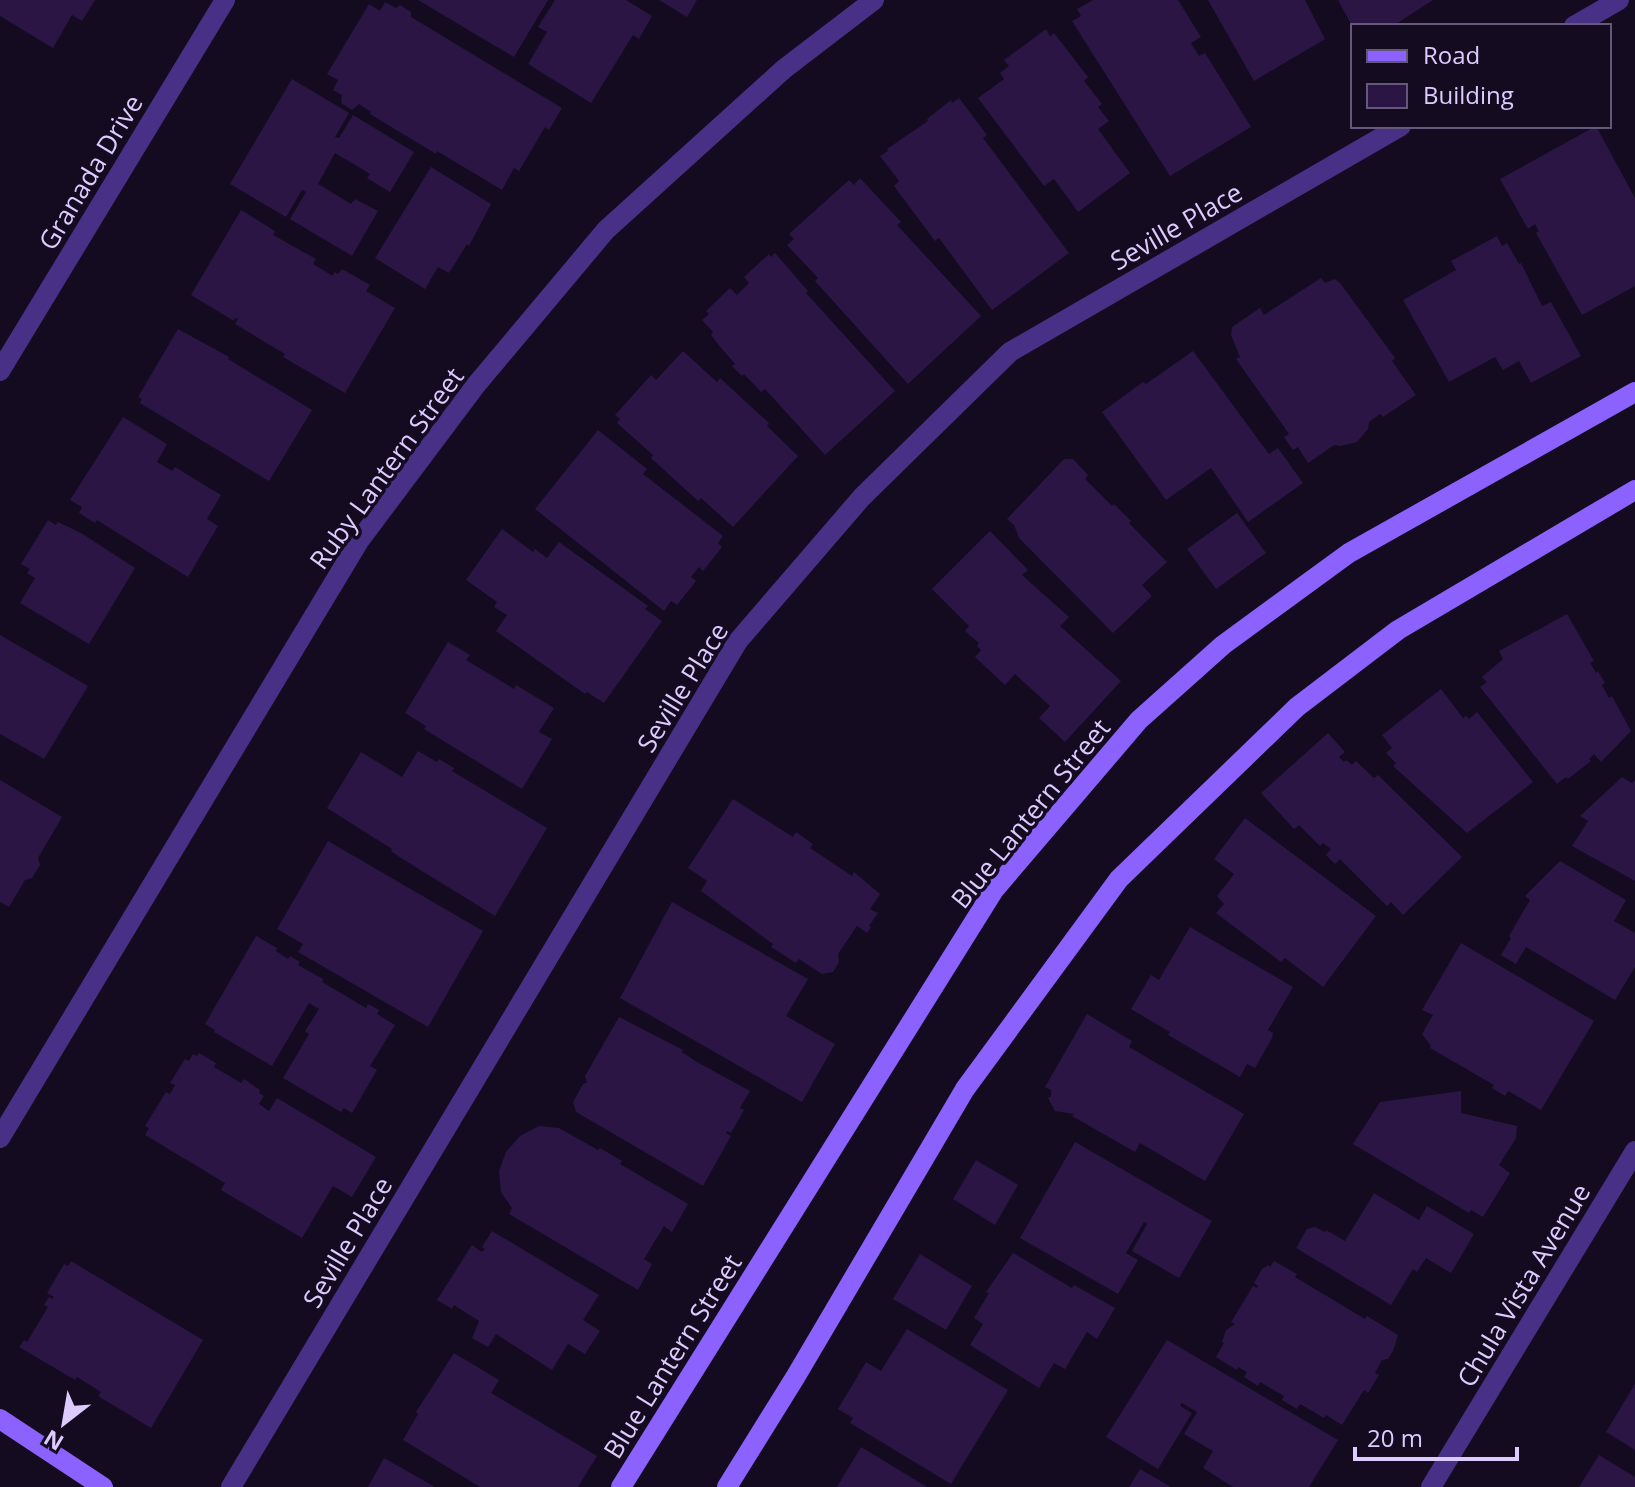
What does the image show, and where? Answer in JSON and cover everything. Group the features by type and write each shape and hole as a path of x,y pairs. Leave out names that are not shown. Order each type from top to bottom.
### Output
{"street":[{"name":"Granada Drive","path":"0,371 225,0"},
{"name":"Ruby Lantern Street","path":"0,1138 359,541 476,385 606,230 784,69 874,0"},
{"path":"1577,24 1619,0"},
{"name":"Seville Place","path":"231,1487 738,641 862,497 1010,352 1398,128"},
{"name":"Blue Lantern Street","path":"621,1487 994,890 1139,720 1223,645 1349,553 1635,392"},
{"path":"727,1487 965,1089 1119,879 1297,707 1398,630 1635,490"},
{"name":"Chula Vista Avenue","path":"1431,1487 1635,1151"},
{"path":"0,1419 103,1487"}],"building":[{"path":"0,0 95,0 82,21 72,15 53,48 0,16"},
{"path":"418,0 548,0 514,57"},
{"path":"555,0 626,0 652,16 639,39 633,35 591,103 528,64 547,32 538,27"},
{"path":"659,0 697,0 687,17"},
{"path":"1093,0 1178,0 1201,37 1191,43 1199,56 1205,53 1251,127 1170,176 1072,21 1081,16 1077,9"},
{"path":"1208,0 1305,0 1325,39 1254,81"},
{"path":"1338,0 1433,0 1396,24 1351,24"},
{"path":"385,2 396,8 400,5 411,12 411,17 562,108 549,130 545,127 519,171 514,168 502,190 437,151 436,154 359,104 352,110 341,103 342,95 333,90 338,80 327,74 369,4 380,11"},
{"path":"1046,29 1050,36 1054,33 1088,77 1084,81 1102,104 1098,107 1109,121 1098,129 1130,173 1078,212 1054,179 1044,186 978,98 1004,79 1000,73 1009,66 1004,60"},
{"path":"292,79 349,113 335,137 339,138 353,115 414,152 390,192 367,178 370,174 335,153 318,184 351,204 355,199 378,211 352,256 290,219 306,192 302,190 286,217 230,184"},
{"path":"959,98 987,135 983,138 1069,253 992,310 939,238 935,241 894,186 899,181 880,156 951,100 952,103"},
{"path":"1597,128 1635,198 1635,286 1582,315 1536,233 1539,231 1535,224 1528,229 1500,179"},
{"path":"431,167 491,204 469,246 467,244 449,273 438,267 425,289 375,258"},
{"path":"860,178 901,222 897,225 981,316 908,384 815,281 818,278 787,245 794,239 789,234 849,180 854,185"},
{"path":"241,210 275,231 273,235 316,259 313,264 333,276 334,272 338,274 342,269 370,285 366,291 395,308 345,393 283,357 285,354 235,324 238,319 234,321 191,295"},
{"path":"1497,236 1502,246 1507,243 1521,263 1542,306 1551,302 1581,356 1531,383 1519,361 1503,370 1495,357 1449,382 1403,300 1456,270 1451,261"},
{"path":"775,253 808,291 806,293 895,391 825,455 765,389 761,392 732,366 735,364 702,320 709,314 706,311 730,288 737,295 749,283 744,277 769,254 771,257"},
{"path":"1321,278 1325,283 1335,279 1340,283 1395,358 1392,361 1416,395 1383,417 1380,414 1369,422 1368,429 1357,442 1334,445 1308,463 1298,447 1293,450 1284,437 1289,434 1236,359 1240,357 1231,335 1232,327 1260,308 1264,315"},
{"path":"178,329 229,357 312,410 269,481 140,403 142,399 138,397"},
{"path":"683,351 717,382 720,378 769,423 767,426 798,456 733,527 701,498 698,501 617,423 620,419 615,415 651,375 656,380"},
{"path":"1193,351 1269,454 1278,448 1303,483 1248,522 1211,468 1166,500 1102,412"},
{"path":"123,417 167,444 157,462 172,471 175,467 221,495 207,519 218,526 188,577 97,520 95,523 79,513 82,507 70,500"},
{"path":"598,430 647,469 643,474 723,536 718,543 722,547 703,571 699,567 691,577 696,581 677,605 671,601 664,611 535,509"},
{"path":"1064,459 1073,459 1088,475 1085,479 1131,521 1129,523 1167,562 1142,585 1152,596 1113,633 1019,538 1014,525 1007,519"},
{"path":"1237,513 1266,553 1216,589 1187,549"},
{"path":"48,520 81,533 135,568 89,644 20,603 35,578 27,573 30,569 21,564"},
{"path":"502,529 533,552 535,549 547,558 559,542 648,606 645,609 662,621 604,703 587,692 585,694 496,631 507,615 494,607 497,602 466,580"},
{"path":"990,531 1028,570 1022,575 1069,617 1060,626 1121,681 1065,742 1039,718 1050,706 1015,674 1005,685 975,657 981,650 977,646 979,643 965,631 969,626 932,589"},
{"path":"1567,614 1594,661 1590,663 1605,683 1602,685 1609,698 1612,696 1631,731 1601,762 1594,754 1589,759 1591,761 1557,784 1480,687 1487,682 1482,677 1503,659 1499,651"},
{"path":"0,635 88,686 44,759 0,734"},
{"path":"448,642 470,655 466,660 514,689 516,685 554,708 539,732 552,739 522,789 424,729 426,726 405,713"},
{"path":"1441,689 1463,718 1466,716 1469,719 1477,712 1533,782 1467,833 1393,766 1396,763 1386,753 1392,748 1382,735"},
{"path":"1328,733 1345,752 1339,757 1344,762 1346,760 1352,765 1356,761 1374,778 1378,775 1462,857 1403,915 1391,902 1387,906 1340,859 1335,864 1326,855 1331,849 1323,843 1320,846 1299,825 1294,829 1261,793"},
{"path":"418,751 437,762 439,759 454,768 452,771 547,828 495,916 327,808 361,752 402,777"},
{"path":"1622,777 1632,783 1635,780 1635,881 1572,846 1588,821 1580,816"},
{"path":"0,780 62,817 38,858 40,865 32,878 25,880 9,907 0,902"},
{"path":"733,799 793,837 796,832 813,844 810,848 852,876 854,872 880,894 870,909 878,913 871,927 867,933 857,926 838,954 839,962 833,972 822,974 799,959 796,963 701,891 707,881 688,868"},
{"path":"1245,818 1376,916 1323,987 1285,958 1281,962 1216,913 1224,904 1217,896 1234,874 1214,859"},
{"path":"328,841 483,931 428,1027 298,952 303,944 277,929"},
{"path":"1560,861 1626,900 1614,921 1635,933 1635,967 1615,1000 1526,947 1516,964 1501,955 1530,900 1525,896"},
{"path":"672,902 808,979 786,1016 835,1044 802,1102 620,998"},
{"path":"1190,927 1293,987 1268,1030 1273,1033 1272,1038 1255,1068 1247,1064 1240,1077 1168,1035 1170,1032 1131,1009 1151,975 1159,980"},
{"path":"256,936 277,948 276,951 288,959 290,956 300,962 298,965 323,979 322,982 366,1008 368,1004 379,1010 377,1014 395,1025 370,1066 377,1070 352,1113 344,1108 341,1112 283,1078 309,1034 305,1031 319,1009 309,1003 272,1066 205,1024"},
{"path":"1461,943 1594,1021 1541,1110 1508,1091 1505,1096 1492,1088 1494,1085 1430,1048 1422,1034 1433,1015 1422,1010"},
{"path":"1087,1014 1132,1041 1129,1047 1244,1114 1205,1181 1140,1143 1135,1152 1072,1116 1074,1114 1055,1111 1048,1098 1051,1090 1045,1087"},
{"path":"619,1017 683,1050 697,1062 750,1091 740,1108 744,1110 731,1133 727,1131 731,1136 703,1186 576,1112 573,1102 583,1084 587,1083 585,1076"},
{"path":"199,1053 216,1063 214,1067 241,1083 244,1079 260,1090 259,1093 264,1096 259,1104 269,1111 277,1098 376,1157 352,1197 333,1186 302,1238 221,1190 225,1183 145,1135 149,1128 145,1126 166,1092 170,1094 175,1085 170,1083 185,1059 189,1061 193,1054 197,1056"},
{"path":"1461,1091 1461,1113 1517,1126 1516,1138 1499,1165 1510,1173 1483,1217 1471,1210 1469,1213 1353,1144 1380,1102"},
{"path":"539,1126 559,1128 598,1150 600,1148 622,1161 620,1164 688,1204 672,1232 664,1226 644,1259 652,1264 638,1290 509,1214 512,1208 501,1192 499,1171 506,1152 520,1136"},
{"path":"1075,1142 1212,1221 1179,1278 1132,1251 1147,1224 1144,1222 1126,1253 1138,1260 1118,1294 1020,1238"},
{"path":"976,1160 1018,1185 995,1225 953,1199"},
{"path":"1374,1193 1419,1220 1427,1206 1474,1234 1451,1273 1426,1258 1417,1272 1413,1269 1391,1305 1296,1248 1307,1229 1315,1227 1345,1241"},
{"path":"492,1231 599,1295 583,1320 600,1331 585,1354 568,1344 552,1370 496,1334 488,1347 472,1338 479,1321 454,1305 452,1309 437,1300 472,1245 482,1252"},
{"path":"1013,1253 1072,1288 1074,1285 1115,1308 1097,1339 1087,1332 1065,1369 1054,1363 1039,1388 970,1345 983,1324 974,1318 989,1293 986,1292"},
{"path":"920,1254 972,1286 946,1330 893,1299"},
{"path":"71,1261 203,1340 151,1428 98,1396 101,1392 77,1377 75,1380 19,1347 24,1340 27,1342 48,1307 44,1305 49,1297 54,1297 47,1293 64,1264 68,1266"},
{"path":"1274,1261 1365,1319 1367,1316 1398,1335 1393,1351 1388,1359 1382,1360 1375,1373 1379,1375 1368,1393 1364,1390 1342,1425 1300,1404 1297,1409 1282,1400 1284,1396 1244,1377 1247,1372 1238,1367 1237,1370 1216,1357 1224,1343 1226,1330 1235,1324 1231,1322 1253,1286 1257,1288 1254,1283 1262,1269 1268,1265 1270,1267"},
{"path":"907,1329 1008,1390 951,1484 850,1423 853,1418 838,1409 866,1362 881,1371"},
{"path":"1167,1340 1338,1440 1309,1487 1233,1487 1203,1468 1213,1451 1184,1434 1197,1412 1182,1403 1180,1406 1192,1413 1158,1469 1106,1437"},
{"path":"454,1353 499,1380 491,1393 597,1456 578,1487 480,1487 403,1440 418,1414 416,1412"},
{"path":"1635,1384 1635,1450 1606,1432"},
{"path":"861,1447 927,1487 837,1487"},
{"path":"1599,1455 1635,1477 1635,1487 1579,1487"},
{"path":"384,1458 435,1487 368,1487"},
{"path":"1140,1469 1171,1487 1129,1487"}]}
